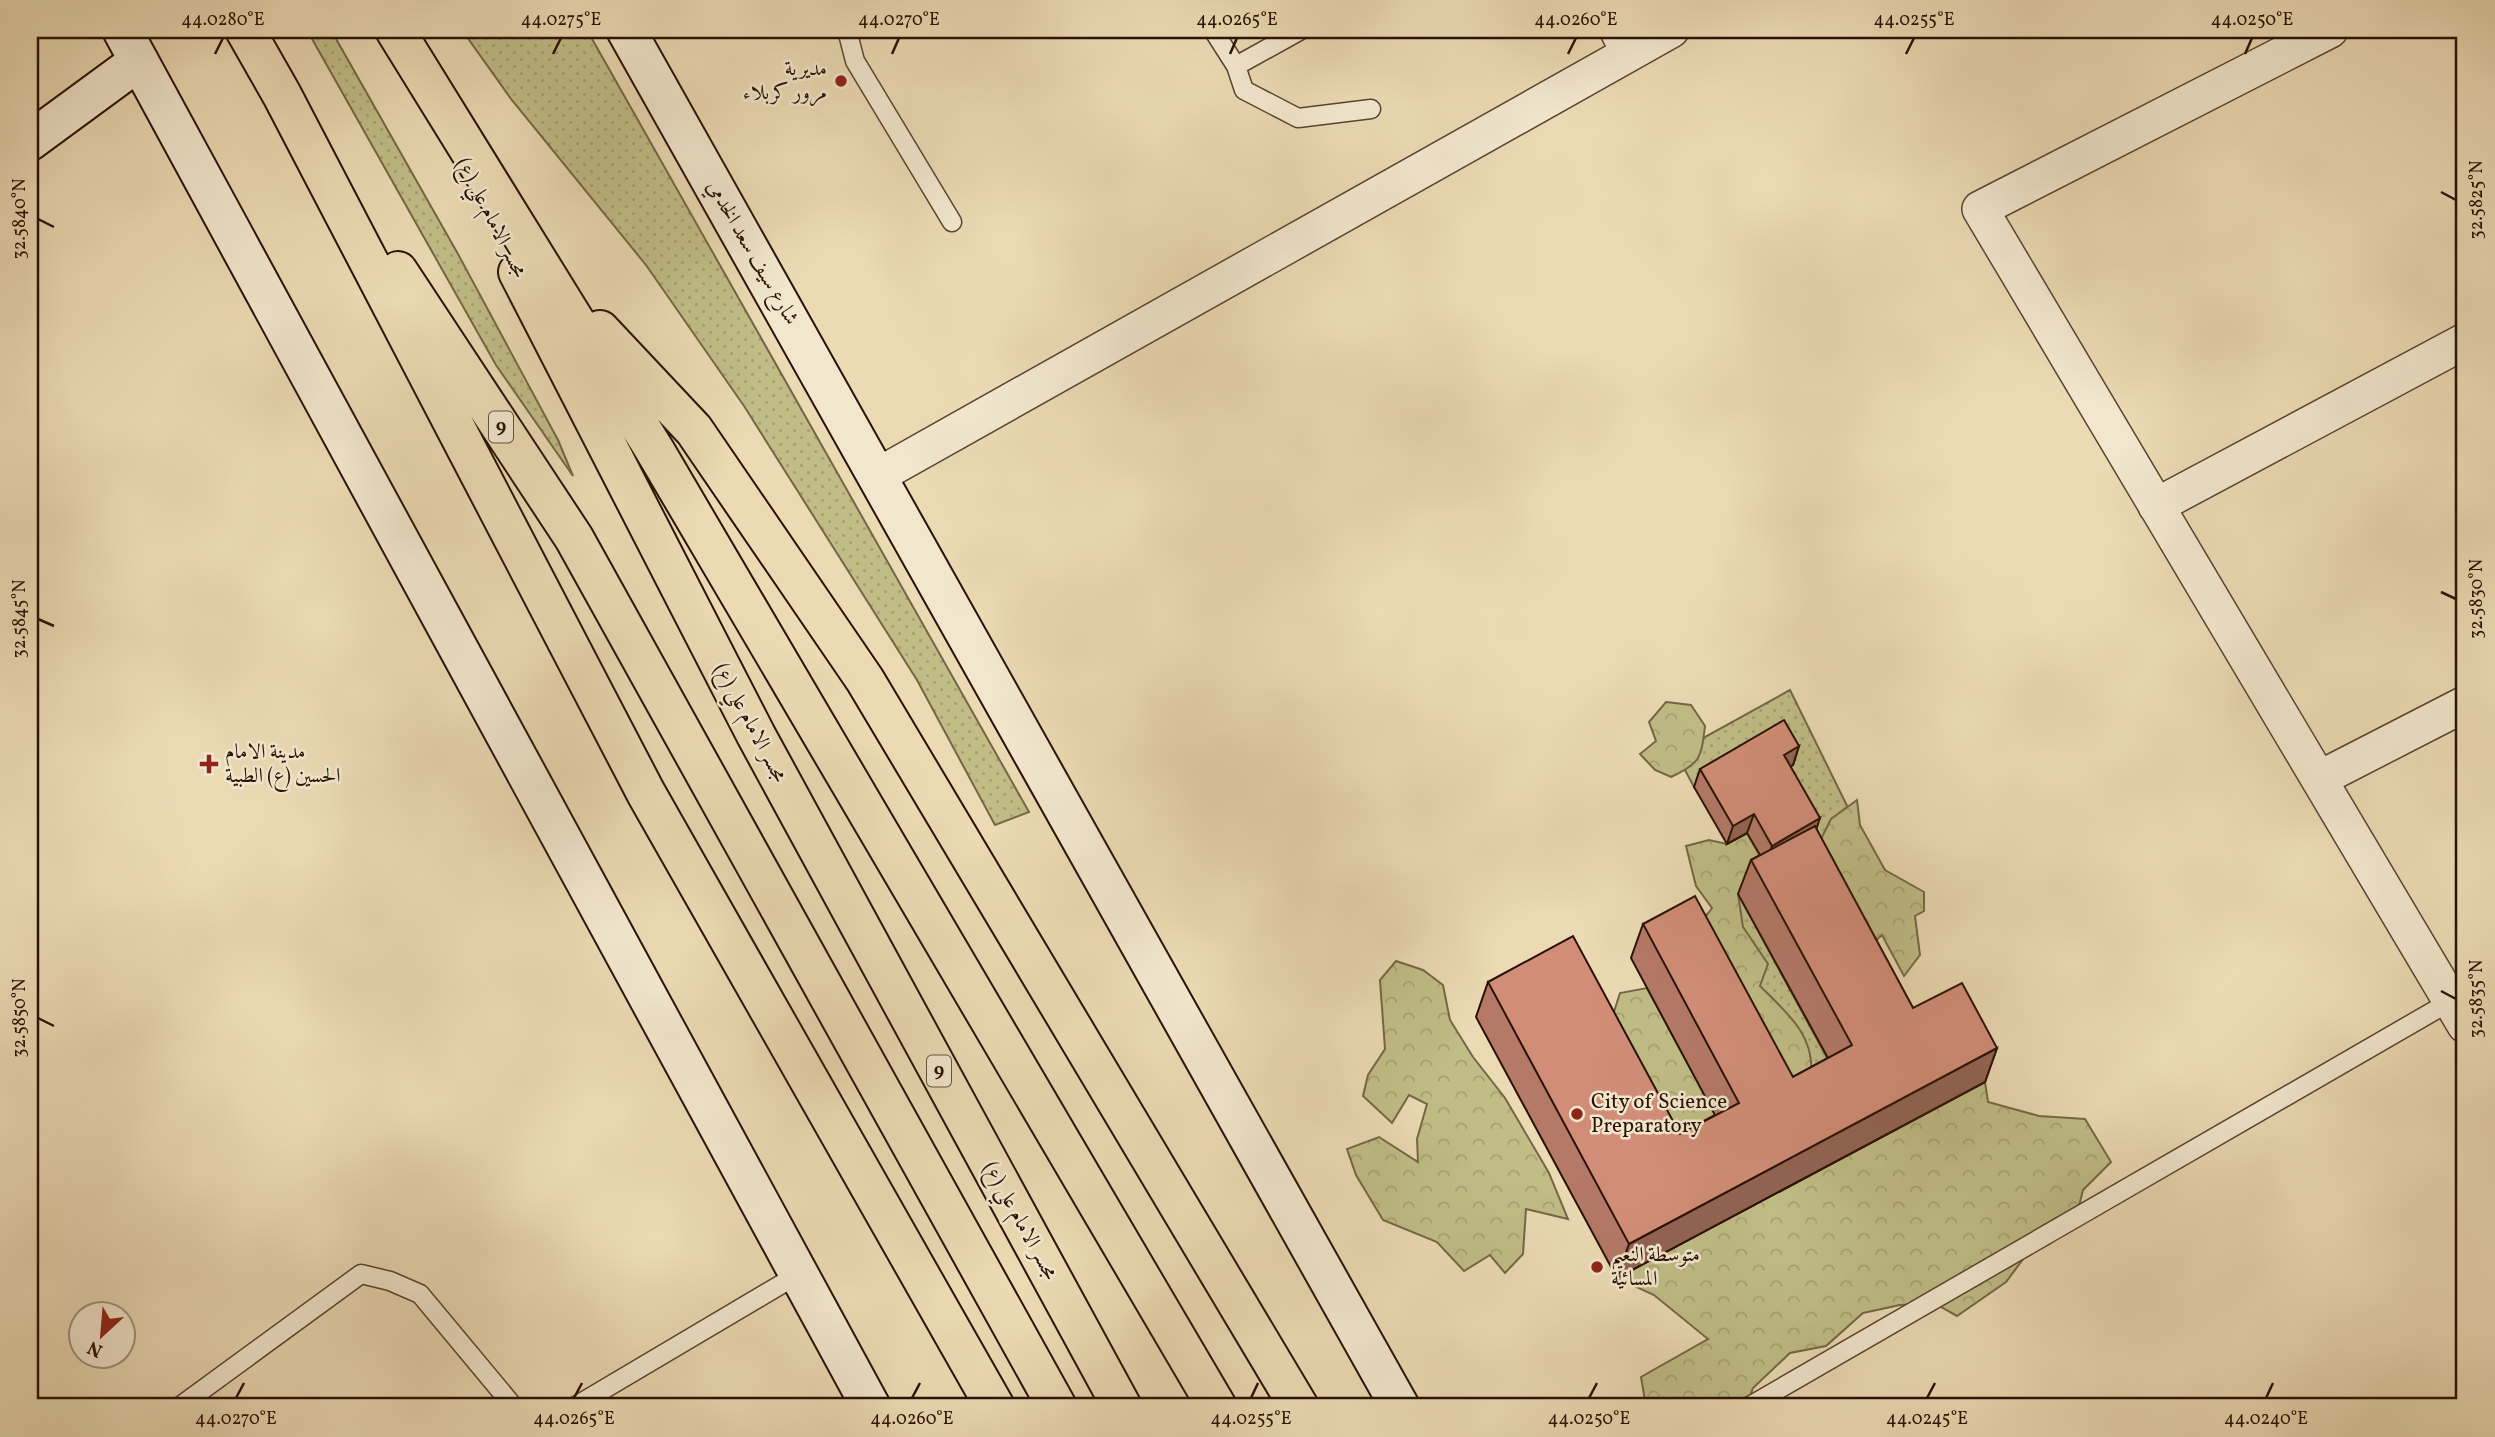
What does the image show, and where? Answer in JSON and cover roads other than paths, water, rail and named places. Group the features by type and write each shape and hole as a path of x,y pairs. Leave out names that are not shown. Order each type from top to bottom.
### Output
{"highway":[{"name":"9","path":"245,30 282,95 574,538 1057,1407"},
{"path":"394,30 544,270 800,694 1217,1407"},
{"name":"مجسر الامام علي (ع)","path":"394,30 756,735 1122,1407"},
{"path":"282,95 646,793 995,1407"},
{"path":"544,270 694,430 865,680 1299,1407"}],"main road":[{"name":"شارع سيف سعد الخدمي","path":"626,30 879,475 1401,1407"},
{"path":"30,141 130,45 871,1407"}],"street":[{"path":"879,475 1614,43 1671,30"},
{"path":"2330,30 1980,209 2319,779 2460,1006"},
{"path":"2156,506 2465,341"},
{"path":"2319,779 2465,704"}],"lane":[{"path":"847,30 855,61 952,222"},
{"path":"1213,30 1236,66 1244,90 1297,118 1371,109"},
{"path":"1236,66 1301,30"},
{"path":"1748,1407 2460,1006"},
{"path":"179,1407 361,1274 390,1281 420,1294 514,1407"},
{"path":"574,1407 797,1275"}],"place":[{"name":"مديرية مرور كربلاء","path":"841,81"},
{"name":"مدينة الامام الحسين (ع) الطبية","path":"209,764"},
{"name":"City of Science Preparatory","path":"1577,1114"},
{"name":"متوسطة النعيم المسائية","path":"1597,1267"}]}
